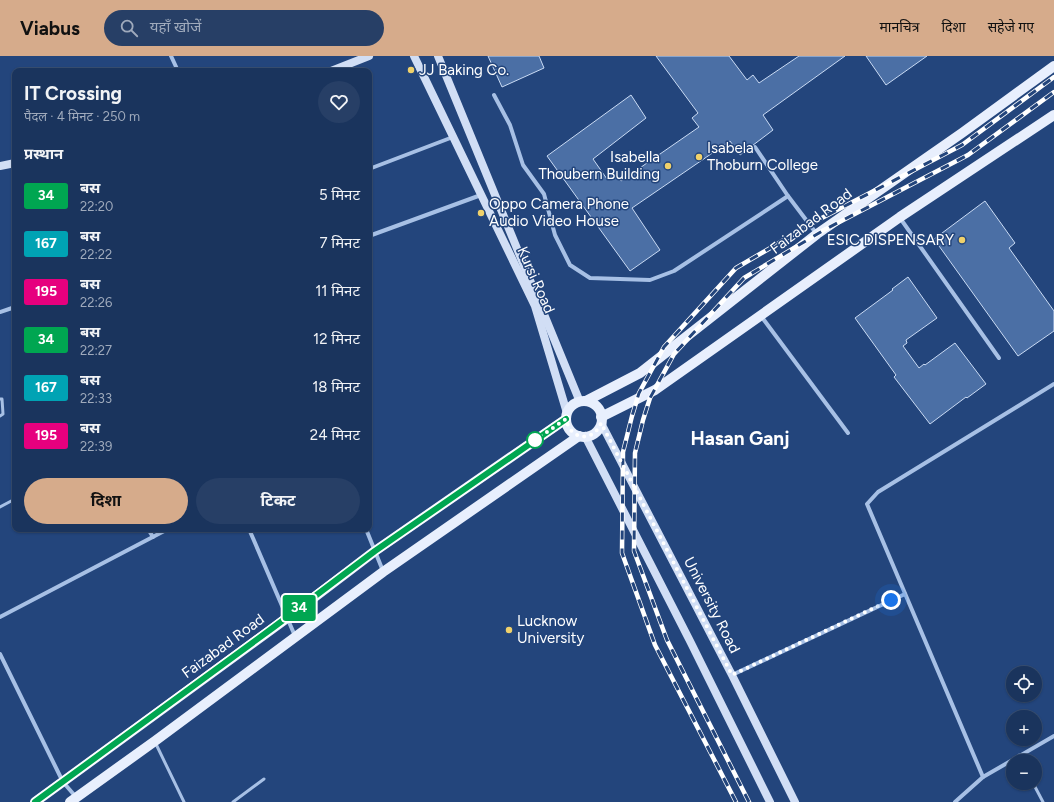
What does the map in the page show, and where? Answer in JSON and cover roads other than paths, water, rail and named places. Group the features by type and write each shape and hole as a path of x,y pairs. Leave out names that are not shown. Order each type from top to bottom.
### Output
{"main road":[{"path":"339,68 369,56"},
{"name":"Kursi Road","path":"414,56 535,306 567,416"},
{"name":"Kursi Road","path":"438,56 583,401"},
{"name":"Faizabad Road","path":"583,401 640,372 817,234 962,133 1054,66"},
{"path":"601,420 655,390 900,218 1054,115"},
{"path":"0,166 12,164"},
{"path":"73,800 383,572 582,436 595,432 599,428 601,420 597,407 592,403 583,401 570,407 567,416 570,430 574,434 582,436 690,640 770,802"},
{"name":"Faizabad Road","path":"35,802 287,618 375,551 567,416"},
{"name":"University Road","path":"601,420 732,675 795,802"}],"street":[{"path":"171,56 177,68"},
{"path":"494,95 510,125 523,165 544,194 555,235 570,265 590,278 650,280 674,271 788,196"},
{"path":"372,168 453,137"},
{"path":"754,148 817,234"},
{"path":"372,235 481,195"},
{"path":"900,218 999,358"},
{"path":"0,312 12,308"},
{"path":"761,316 848,434"},
{"path":"983,777 867,504 878,492 1054,384"},
{"path":"150,532 153,538"},
{"path":"0,617 163,532"},
{"path":"250,532 296,636"},
{"path":"367,532 383,572"},
{"path":"732,675 905,594"},
{"path":"0,654 73,800"},
{"path":"1021,754 1054,736"},
{"path":"955,802 983,777 1006,763"}],"lane":[{"path":"0,400 2,399 3,414 0,416"},
{"path":"0,507 12,501"},
{"path":"155,741 184,802"},
{"path":"233,802 264,779"},
{"path":"1037,790 1043,802"}],"railway":[{"path":"736,802 655,645 622,553 623,452 639,393 664,347 736,268 818,220 962,145 1054,77"},
{"path":"749,802 667,640 634,551 635,453 650,398 674,354 744,278 824,230 968,155 1054,92"}],"place":[{"name":"JJ Baking Co.","path":"411,70"},
{"name":"Isabela Thoburn College","path":"699,157"},
{"name":"Isabella Thoubern Building","path":"668,166"},
{"name":"Oppo Camera Phone Audio Video House","path":"481,213"},
{"name":"ESIC DISPENSARY","path":"962,240"},
{"name":"Lucknow University","path":"509,630"}],"district":[{"name":"Hasan Ganj","path":"740,438"}]}
